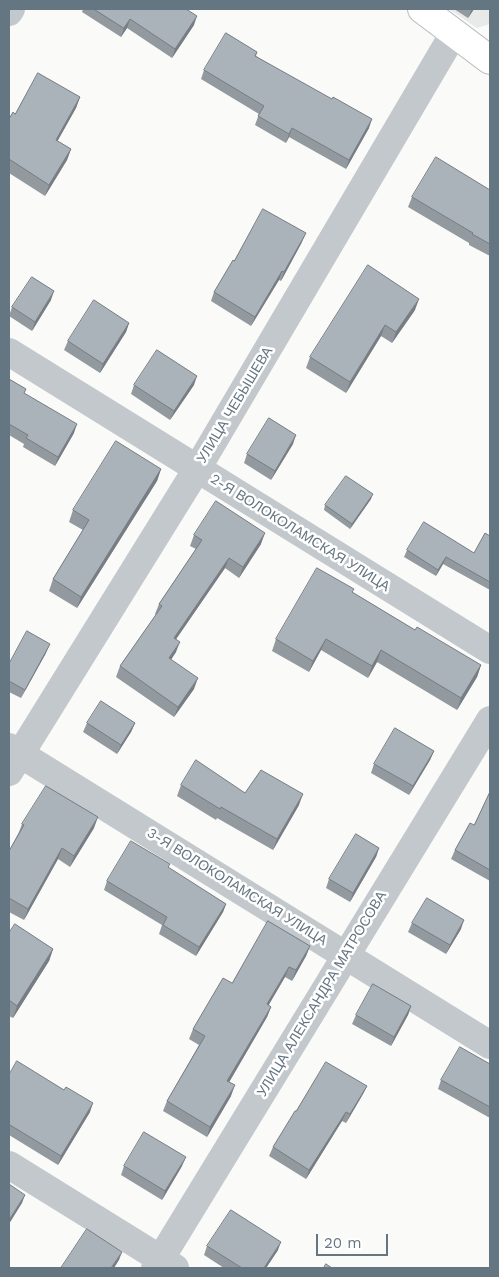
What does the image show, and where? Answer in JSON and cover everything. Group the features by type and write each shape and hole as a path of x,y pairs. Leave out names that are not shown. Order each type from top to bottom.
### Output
{"main road":[{"path":"422,9 490,60"}],"street":[{"name":"УЛИЦА ЧЕБЫШЕВА","path":"12,757 197,469 454,33"},
{"name":"2-Я ВОЛОКОЛАМСКАЯ УЛИЦА","path":"9,352 490,650"},
{"name":"УЛИЦА АЛЕКСАНДРА МАТРОСОВА","path":"163,1265 346,955 490,720"},
{"name":"3-Я ВОЛОКОЛАМСКАЯ УЛИЦА","path":"12,757 346,955 490,1045"},
{"path":"9,1165 163,1265"}],"shaded area":[{"path":"449,9 490,9 490,24 477,28"}],"building":[{"path":"94,9 186,9 197,16 175,49 130,19 124,28"},
{"path":"226,33 257,52 255,56 372,119 349,160 292,128 289,134 258,116 264,106 204,70"},
{"path":"38,73 80,97 56,140 71,149 49,185 9,159 9,119 13,112 15,114"},
{"path":"436,157 490,190 490,244 412,197"},
{"path":"263,209 306,233 255,317 214,292"},
{"path":"368,265 419,299 396,332 385,325 350,382 310,357"},
{"path":"32,277 54,291 35,322 12,307"},
{"path":"94,300 129,323 103,364 68,341"},
{"path":"157,350 197,376 174,411 134,385"},
{"path":"9,379 26,389 24,393 77,424 58,457 26,438 28,435 9,424"},
{"path":"269,418 296,435 275,471 247,454"},
{"path":"116,441 161,469 81,597 53,579 89,520 73,510"},
{"path":"346,476 373,494 352,524 325,505"},
{"path":"216,501 265,533 243,567 229,558 174,638 180,642 169,658 198,678 178,707 120,666 162,606 159,604 202,540 194,535"},
{"path":"424,522 474,553 485,533 490,536 490,582 446,557 438,570 407,550"},
{"path":"317,568 354,589 352,592 415,630 417,627 481,665 461,698 381,650 372,666 326,639 313,661 276,639"},
{"path":"27,631 50,644 25,690 9,681 9,664"},
{"path":"101,701 135,723 121,745 87,723"},
{"path":"395,728 434,751 413,786 374,764"},
{"path":"196,760 245,793 261,770 303,794 277,839 221,807 220,809 181,785"},
{"path":"46,786 98,817 74,856 62,848 28,909 9,898 9,851 24,825 22,824"},
{"path":"490,792 490,870 455,850 470,823 474,825"},
{"path":"356,834 379,848 353,893 329,879"},
{"path":"131,841 170,864 168,867 226,904 199,947 163,925 167,917 107,881"},
{"path":"427,898 464,920 450,945 412,923"},
{"path":"268,921 310,946 296,970 289,967 267,1004 271,1007 227,1081 235,1085 210,1127 167,1101 205,1036 193,1029 223,978 232,983"},
{"path":"15,924 53,949 17,1006 9,1000 9,933"},
{"path":"373,984 411,1006 394,1037 356,1015"},
{"path":"460,1047 490,1064 490,1107 441,1080"},
{"path":"17,1061 64,1090 66,1087 93,1103 61,1156 10,1125 9,1127 9,1075"},
{"path":"326,1062 367,1086 350,1114 346,1112 309,1170 273,1147"},
{"path":"144,1132 186,1157 165,1191 124,1166"},
{"path":"9,1184 25,1195 9,1220"},
{"path":"231,1210 281,1242 264,1268 242,1268 207,1246"},
{"path":"87,1229 122,1252 111,1268 61,1268"},
{"path":"326,1264 332,1268 324,1268"}]}
